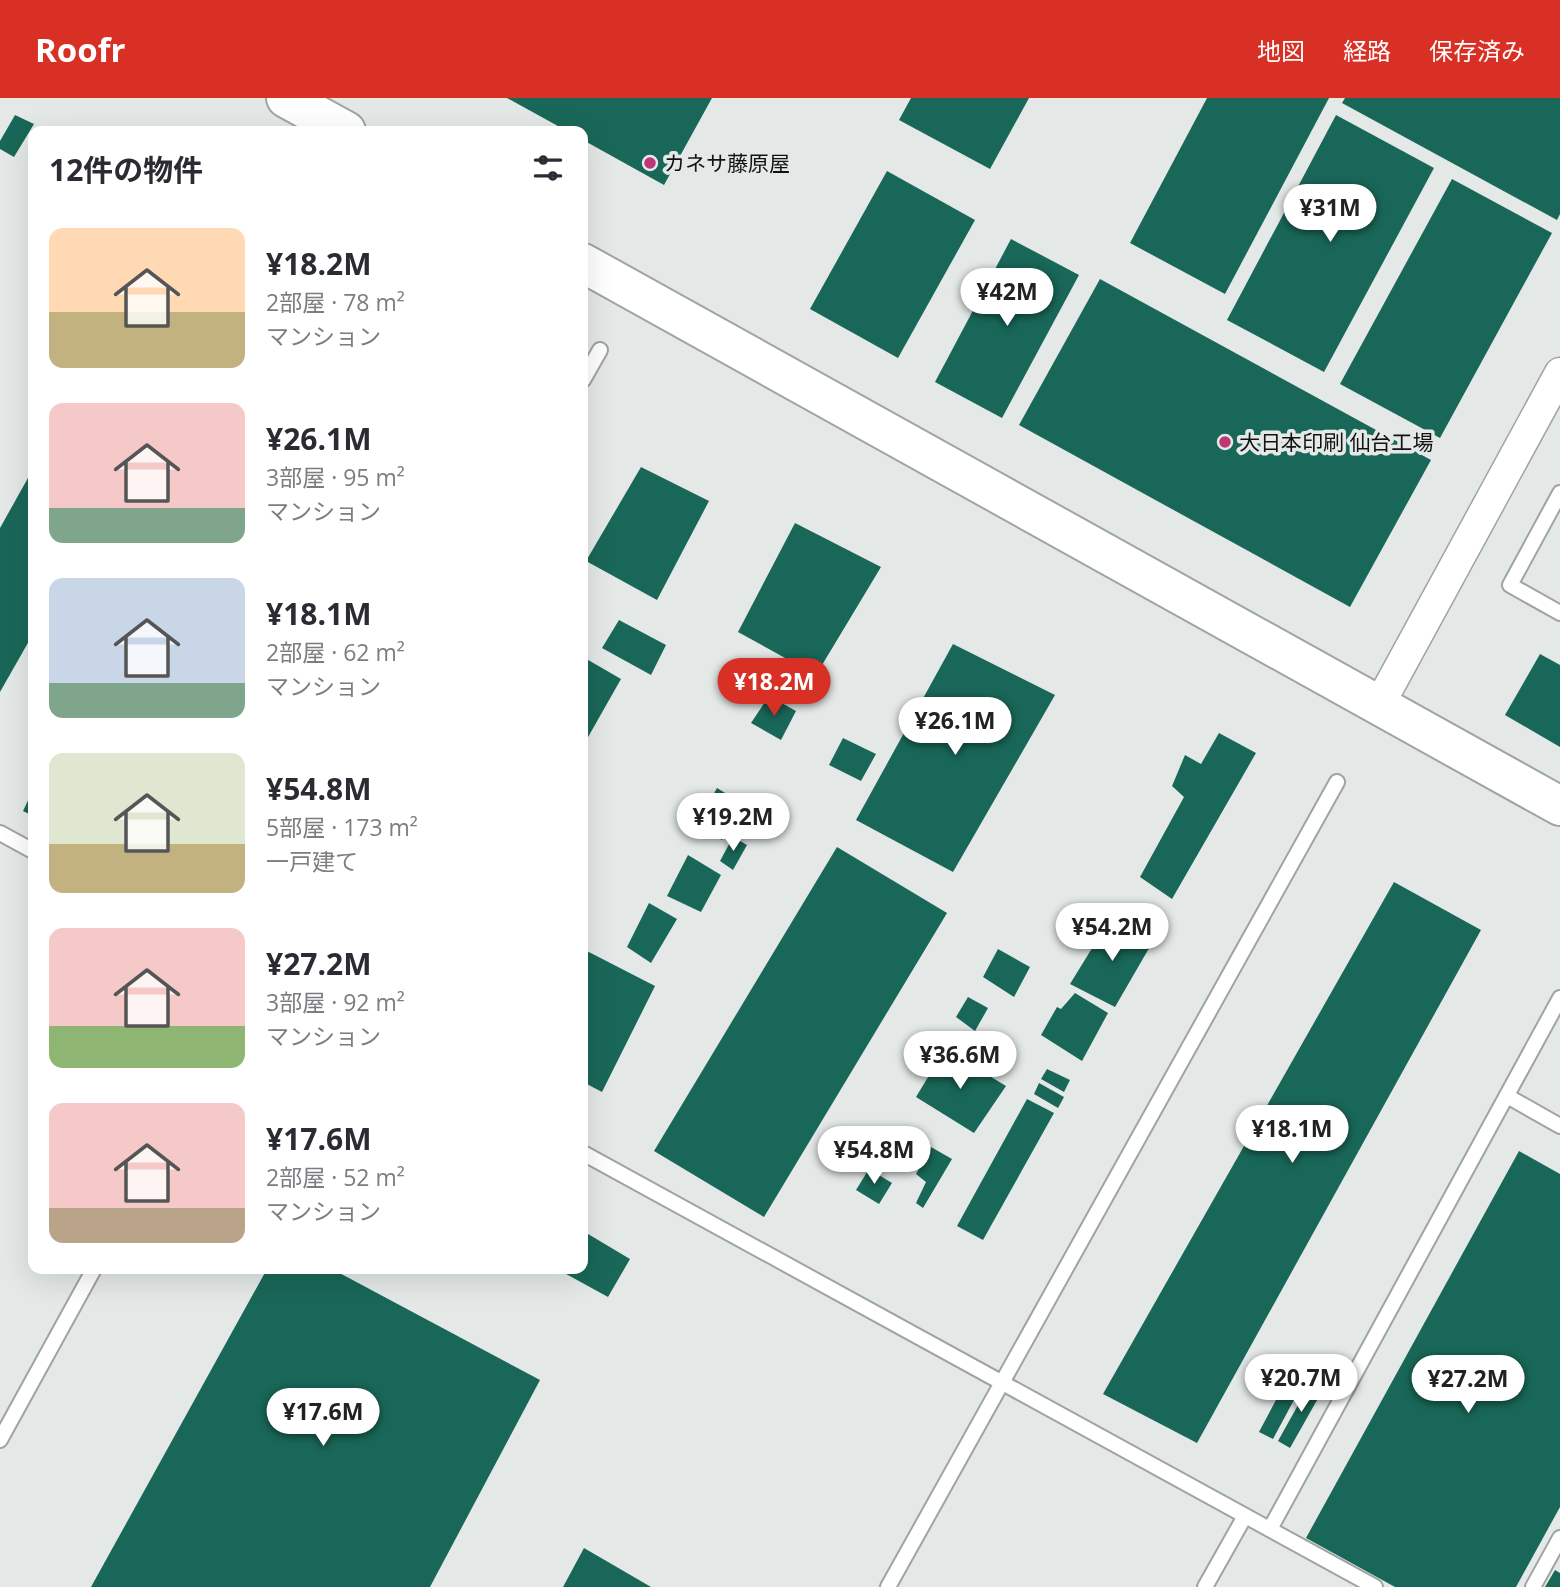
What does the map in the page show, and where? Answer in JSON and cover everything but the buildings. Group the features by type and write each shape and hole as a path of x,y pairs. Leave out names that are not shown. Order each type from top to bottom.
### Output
{"street":[{"path":"286,98 337,126"},
{"path":"588,266 1560,806"},
{"path":"1379,705 1560,373"}],"lane":[{"path":"588,371 600,350"},
{"path":"1560,493 1510,584 1560,613"},
{"path":"888,1587 1337,782"},
{"path":"0,833 28,848"},
{"path":"1270,1530 1560,998"},
{"path":"1507,1096 1560,1126"},
{"path":"588,1156 1375,1587"},
{"path":"0,1440 91,1274"},
{"path":"1205,1587 1245,1516"},
{"path":"1533,1587 1560,1538"}],"place":[{"name":"カネサ藤原屋","path":"650,163"},
{"name":"大日本印刷 仙台工場","path":"1225,442"}]}
